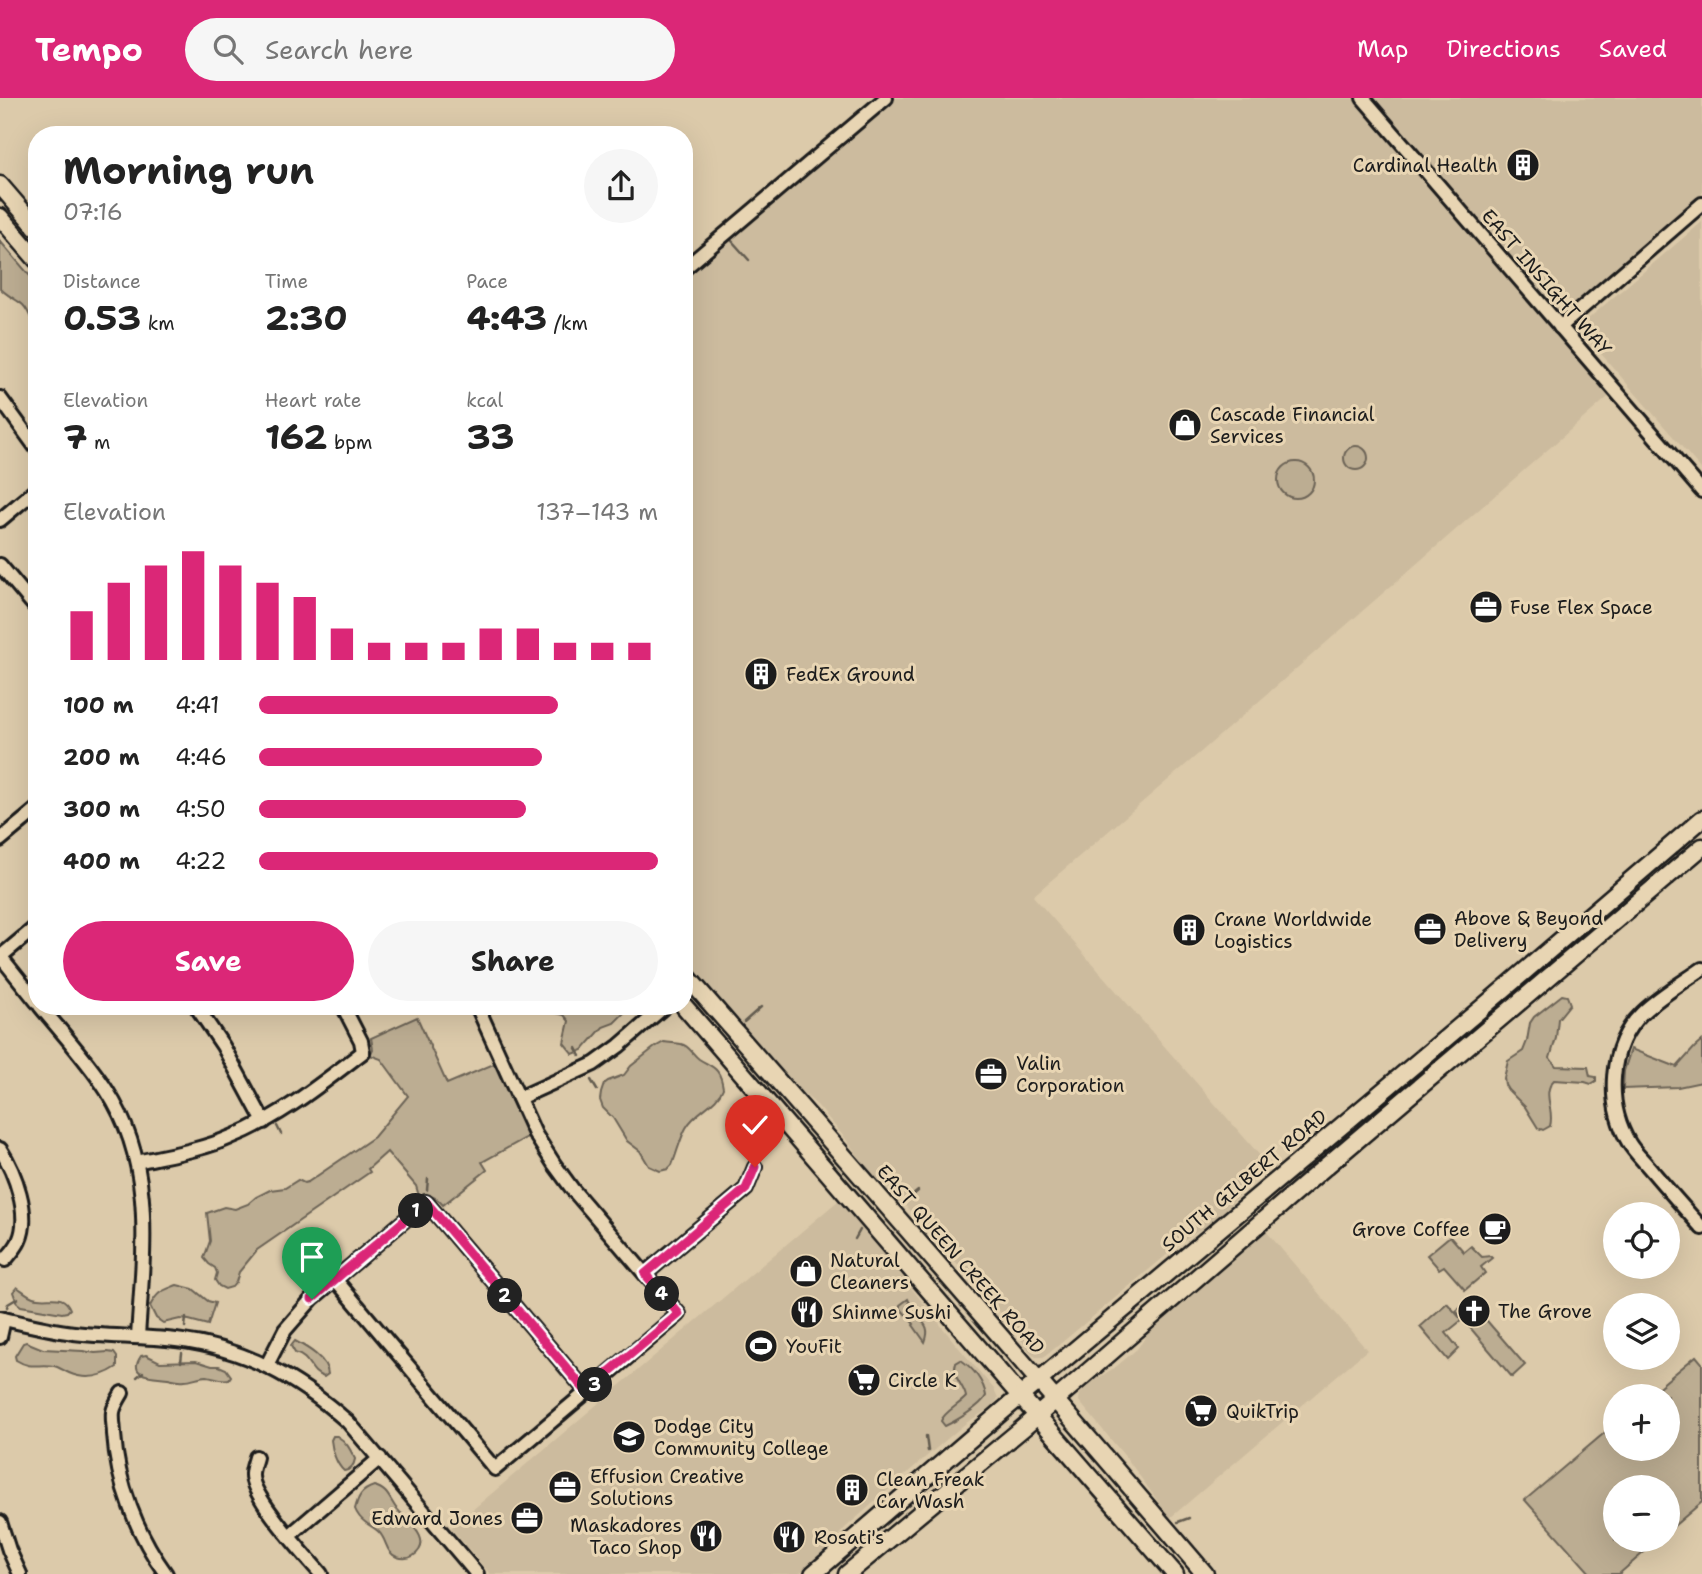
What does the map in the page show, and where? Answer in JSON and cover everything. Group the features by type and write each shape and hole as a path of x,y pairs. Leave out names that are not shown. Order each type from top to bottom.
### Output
{"main road":[{"path":"0,186 28,218"},
{"path":"0,217 28,250"},
{"name":"SOUTH GILBERT ROAD","path":"813,1574 1702,819"},
{"path":"847,1574 1702,847"},
{"name":"EAST QUEEN CREEK ROAD","path":"693,989 1040,1379 1205,1574"},
{"path":"692,1015 1175,1574"},
{"path":"1436,1045 1450,1062"},
{"path":"858,1205 874,1191"},
{"path":"1238,1213 1252,1230"}],"street":[{"path":"693,261 886,98"},
{"name":"EAST INSIGHT WAY","path":"1363,98 1702,491"},
{"path":"1560,327 1702,204"},
{"path":"0,398 28,439"},
{"path":"0,520 28,497"},
{"path":"0,565 28,598"},
{"path":"0,841 28,818"},
{"path":"28,934 0,957 28,991"},
{"path":"1702,969 1640,1015 1630,1030 1614,1071 1621,1128 1630,1146 1702,1228"},
{"path":"47,1015 108,1092 125,1125 137,1162 144,1209 138,1337"},
{"path":"202,1015 223,1046 264,1122"},
{"path":"137,1162 211,1145 264,1122 305,1097 363,1052 361,1041 348,1015"},
{"path":"335,1279 495,1469 679,1314 554,1164 536,1134 481,1015"},
{"path":"519,1098 594,1064 655,1015"},
{"path":"0,1149 15,1180 22,1219 22,1233 18,1244 5,1260"},
{"path":"645,1274 746,1189 755,1167"},
{"path":"267,1365 285,1330 298,1313 426,1202 586,1391"},
{"path":"0,1337 2,1319 73,1333 198,1343 267,1365 290,1377 348,1422 477,1574"},
{"path":"122,1392 113,1411 114,1440 120,1471 127,1499 138,1525 147,1545 166,1574"},
{"path":"256,1457 251,1476 258,1492 273,1517 321,1574"},
{"path":"289,1536 380,1458"},
{"path":"0,1522 20,1574"}],"shaded area":[{"path":"885,98 1702,98 1702,205 1560,326 1615,391 1033,896 1270,1167 1241,1192 1220,1216 1182,1242 1043,1357 1036,1357 1028,1350 1013,1327 973,1281 892,1191 870,1172 818,1106 796,1089 693,970 693,270 746,225 745,218"},
{"path":"1702,222 1702,470 1590,341 1584,326 1588,319"},
{"path":"0,241 28,274 28,313 23,305 0,288"},
{"path":"1356,446 1364,450 1368,458 1364,466 1356,470 1348,466 1344,458 1348,450"},
{"path":"1296,462 1309,467 1314,480 1309,493 1296,498 1283,493 1278,480 1283,467"},
{"path":"1562,995 1567,996 1570,1004 1558,1019 1550,1058 1556,1066 1588,1067 1590,1076 1596,1077 1596,1081 1591,1084 1554,1080 1548,1096 1550,1126 1543,1130 1538,1128 1525,1107 1508,1090 1504,1078 1508,1061 1523,1051 1534,1017"},
{"path":"564,1015 622,1015 614,1023 603,1027 583,1050 573,1054 564,1043 569,1021"},
{"path":"417,1017 447,1084 496,1063 529,1136 482,1162 487,1170 443,1205 432,1197 419,1196 416,1186 387,1152 368,1169 370,1172 257,1250 239,1272 232,1287 225,1289 219,1286 215,1280 215,1268 204,1258 210,1241 207,1213 224,1207 235,1209 270,1190 285,1188 298,1180 308,1182 374,1137 408,1096 381,1059 370,1055 373,1049 371,1038"},
{"path":"1702,1041 1702,1082 1678,1087 1623,1089 1624,1071 1631,1049 1677,1067"},
{"path":"664,1042 687,1046 699,1059 718,1072 723,1088 716,1099 686,1128 672,1165 660,1171 649,1166 640,1151 627,1141 600,1100 604,1084 624,1075 631,1066"},
{"path":"839,1200 994,1389 998,1398 993,1406 966,1423 914,1467 798,1574 490,1574 451,1528"},
{"path":"1266,1231 1367,1350 1170,1518 1128,1460 1079,1401 1080,1394 1137,1349 1148,1334"},
{"path":"1450,1236 1464,1252 1471,1246 1482,1257 1492,1258 1481,1267 1485,1273 1465,1290 1444,1266 1439,1269 1427,1255"},
{"path":"177,1285 193,1289 215,1303 208,1325 180,1319 163,1323 156,1318 150,1306 155,1297"},
{"path":"17,1287 33,1297 63,1300 70,1309 62,1313 21,1306 13,1292"},
{"path":"908,1299 925,1324 925,1342 900,1308"},
{"path":"1469,1300 1525,1365 1512,1377 1456,1311"},
{"path":"1447,1303 1462,1320 1446,1333 1459,1349 1448,1360 1420,1327"},
{"path":"295,1341 321,1359 328,1374 324,1377 319,1375 304,1358 295,1353 291,1346"},
{"path":"26,1342 43,1349 114,1353 117,1367 87,1377 54,1366 26,1365 16,1360 15,1356"},
{"path":"146,1355 160,1362 196,1361 219,1366 226,1369 231,1376 229,1379 207,1376 180,1380 144,1375 137,1368 137,1363 141,1356"},
{"path":"1696,1356 1702,1363 1702,1502 1680,1521 1680,1475 1603,1475 1603,1552 1644,1552 1619,1574 1591,1574 1525,1500 1603,1434 1603,1461 1680,1461 1680,1384 1662,1384"},
{"path":"961,1360 977,1376 986,1396 974,1409 945,1426 941,1421 943,1418 966,1397 955,1373 956,1363"},
{"path":"333,1436 343,1441 355,1459 348,1470 341,1468 333,1452"},
{"path":"374,1486 385,1492 417,1531 421,1544 413,1556 403,1558 394,1555 380,1534 357,1513 355,1509 361,1494"}],"waterway":[{"path":"732,241 749,260"},
{"path":"744,1022 761,1007"},
{"path":"576,1048 580,1056"},
{"path":"591,1080 597,1090"},
{"path":"277,1126 281,1134"},
{"path":"427,1190 428,1179"},
{"path":"906,1201 918,1191"},
{"path":"855,1239 860,1230"},
{"path":"7,1307 18,1298"},
{"path":"185,1327 186,1318"},
{"path":"181,1362 182,1353"},
{"path":"137,1377 143,1372"},
{"path":"926,1436 928,1451"},
{"path":"1178,1522 1189,1518"}],"place":[{"name":"Cardinal Health","path":"1523,165"},
{"name":"Cascade Financial Services","path":"1185,425"},
{"name":"Fuse Flex Space","path":"1486,607"},
{"name":"FedEx Ground","path":"761,674"},
{"name":"Above & Beyond Delivery","path":"1430,929"},
{"name":"Crane Worldwide Logistics","path":"1189,930"},
{"name":"Valin Corporation","path":"991,1074"},
{"name":"Grove Coffee","path":"1495,1229"},
{"name":"Natural Cleaners","path":"806,1271"},
{"name":"The Grove","path":"1474,1311"},
{"name":"Shinme Sushi","path":"807,1312"},
{"name":"YouFit","path":"761,1346"},
{"name":"Circle K","path":"864,1380"},
{"name":"QuikTrip","path":"1201,1411"},
{"name":"Dodge City Community College","path":"629,1437"},
{"name":"Effusion Creative Solutions","path":"565,1487"},
{"name":"Clean Freak Car Wash","path":"852,1490"},
{"name":"Edward Jones","path":"527,1518"},
{"name":"Maskadores Taco Shop","path":"706,1536"},
{"name":"Rosati's","path":"789,1537"}],"route":[{"path":"312,1299 426,1202 586,1391 679,1314 645,1274 746,1189 755,1167"}]}
